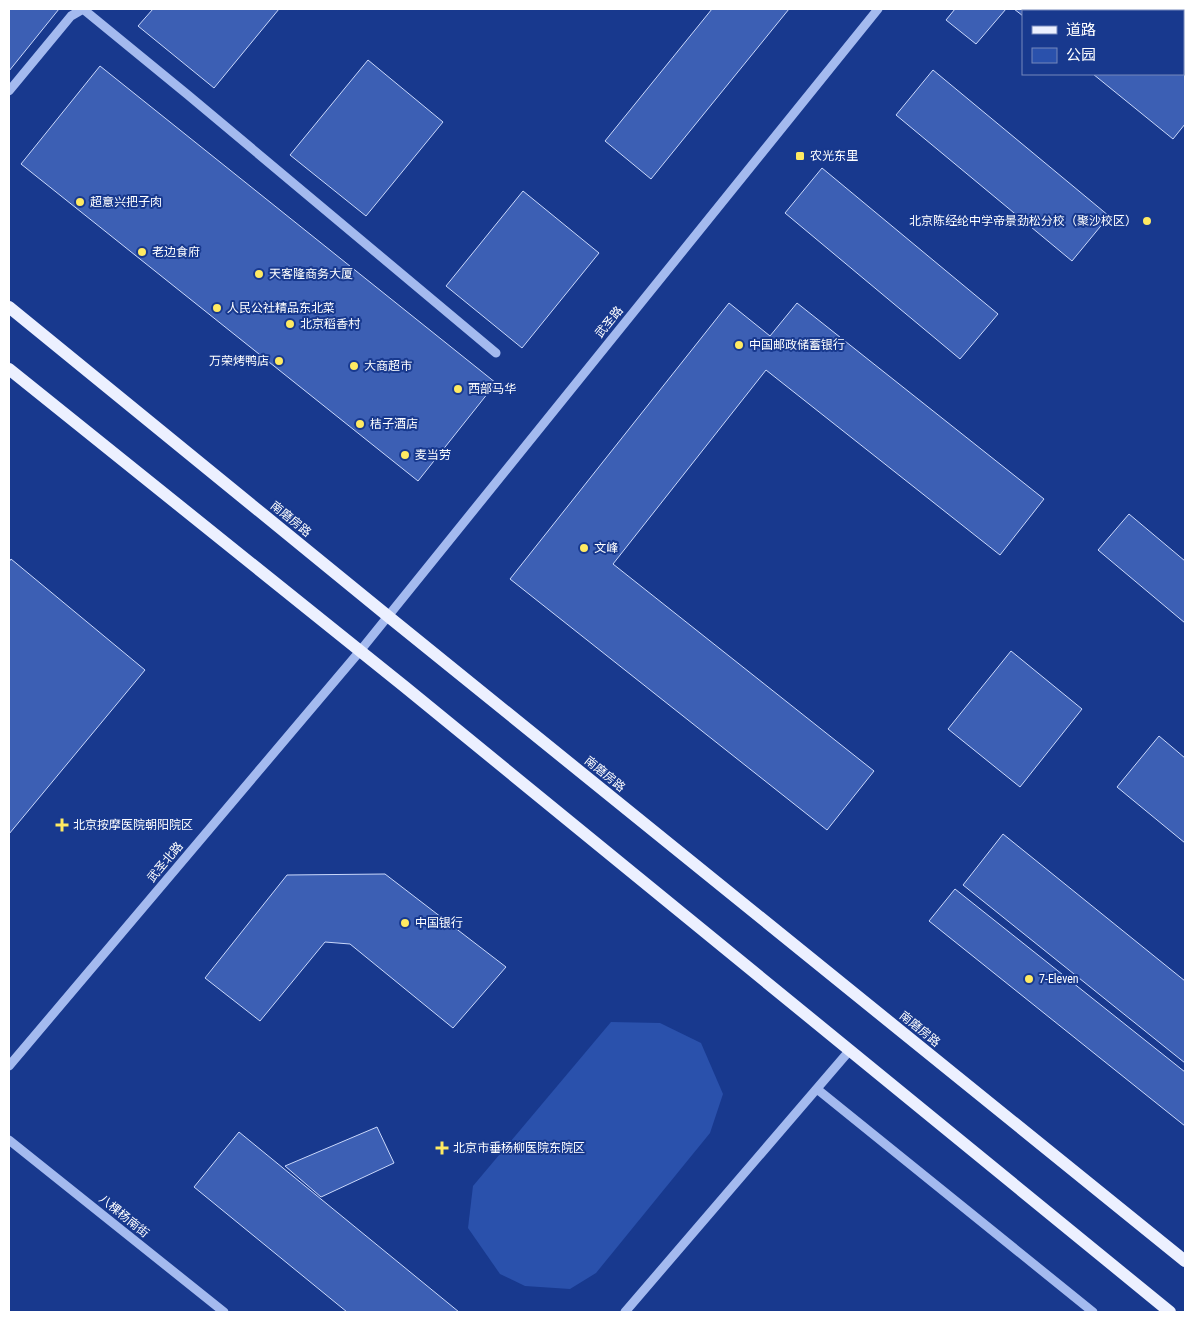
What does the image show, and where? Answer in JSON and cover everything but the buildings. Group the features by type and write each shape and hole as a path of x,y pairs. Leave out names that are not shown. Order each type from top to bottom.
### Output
{"main road":[{"name":"南磨房路","path":"9,307 1185,1261"},
{"path":"9,368 1170,1312"}],"street":[{"path":"9,91 71,16 83,9 496,354"},
{"name":"武圣路","path":"360,652 878,9"},
{"name":"武圣北路","path":"9,1066 360,652"},
{"path":"625,1312 850,1050"},
{"path":"817,1089 1093,1312"},
{"name":"八棵杨南街","path":"9,1140 224,1312"}],"green space":[{"path":"611,1022 660,1023 701,1043 723,1094 710,1133 596,1273 570,1289 525,1286 500,1274 468,1228 473,1186"}],"place":[{"name":"农光东里","path":"800,156"},
{"name":"超意兴把子肉","path":"80,202"},
{"name":"北京陈经纶中学帝景劲松分校（聚沙校区）","path":"1147,221"},
{"name":"老边食府","path":"142,252"},
{"name":"天客隆商务大厦","path":"259,274"},
{"name":"人民公社精品东北菜","path":"217,308"},
{"name":"北京稻香村","path":"290,324"},
{"name":"中国邮政储蓄银行","path":"739,345"},
{"name":"万荣烤鸭店","path":"279,361"},
{"name":"大商超市","path":"354,366"},
{"name":"西部马华","path":"458,389"},
{"name":"桔子酒店","path":"360,424"},
{"name":"麦当劳","path":"405,455"},
{"name":"文峰","path":"584,548"},
{"name":"北京按摩医院朝阳院区","path":"62,825"},
{"name":"中国银行","path":"405,923"},
{"name":"7-Eleven","path":"1029,979"},
{"name":"北京市垂杨柳医院东院区","path":"442,1148"}]}
